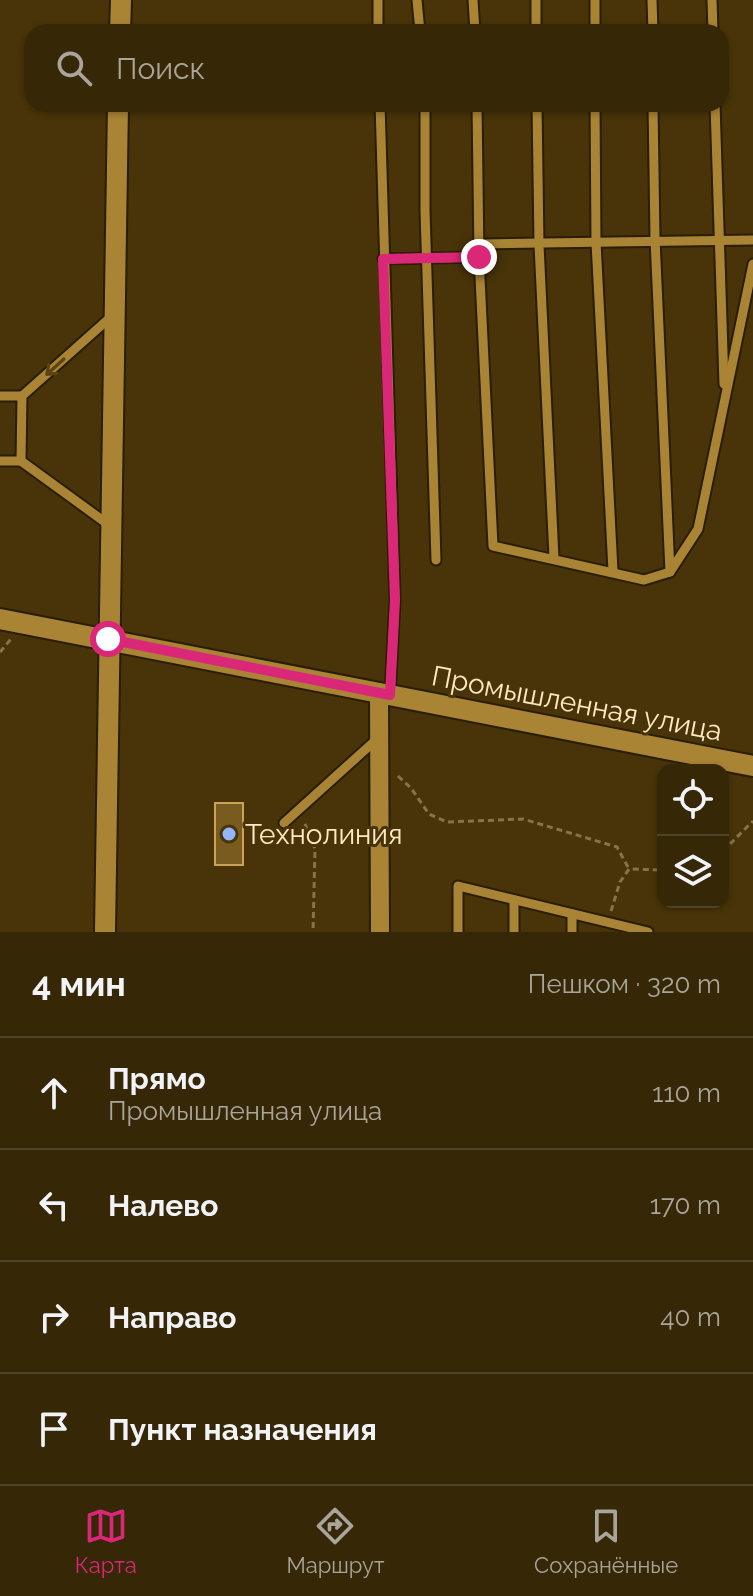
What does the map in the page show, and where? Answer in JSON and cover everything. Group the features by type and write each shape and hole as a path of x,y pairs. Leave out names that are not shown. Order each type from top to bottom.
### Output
{"street":[{"path":"120,24 121,0"},
{"path":"105,932 118,112"},
{"name":"Промышленная улица","path":"0,619 753,766"},
{"path":"380,932 379,736 385,694"}],"lane":[{"path":"378,0 378,24"},
{"path":"417,0 419,24"},
{"path":"473,0 474,24"},
{"path":"536,0 536,24"},
{"path":"595,0 595,24"},
{"path":"652,0 653,24"},
{"path":"712,0 713,24"},
{"path":"380,112 395,600 385,694"},
{"path":"425,112 436,560"},
{"path":"477,112 482,244 479,257 493,546 644,580 670,572 698,529 753,264"},
{"path":"537,112 539,245 554,558"},
{"path":"595,112 596,242 613,571"},
{"path":"653,112 655,239 670,572"},
{"path":"715,112 725,400"},
{"path":"482,244 539,245 655,239 753,240"},
{"path":"383,259 479,257"},
{"path":"0,396 22,396 113,315"},
{"path":"21,461 22,396"},
{"path":"0,461 21,461 110,526"},
{"path":"284,823 379,736"},
{"path":"458,932 458,886 608,922 628,930 648,932"},
{"path":"514,900 514,932"},
{"path":"572,914 572,932"}],"path":[{"path":"380,766 392,770 411,788 429,814 447,822 523,819 617,847 629,869"},
{"path":"300,809 315,849 313,932"},
{"path":"729,845 753,821"},
{"path":"629,869 657,870"},
{"path":"608,922 620,882 629,869"}],"building":[{"name":"Технолиния","path":"215,803 243,803 243,865 215,865"}],"place":[{"name":"Технолиния","path":"229,834"}],"route":[{"path":"108,639 390,695 395,600 383,259 479,257"}]}
